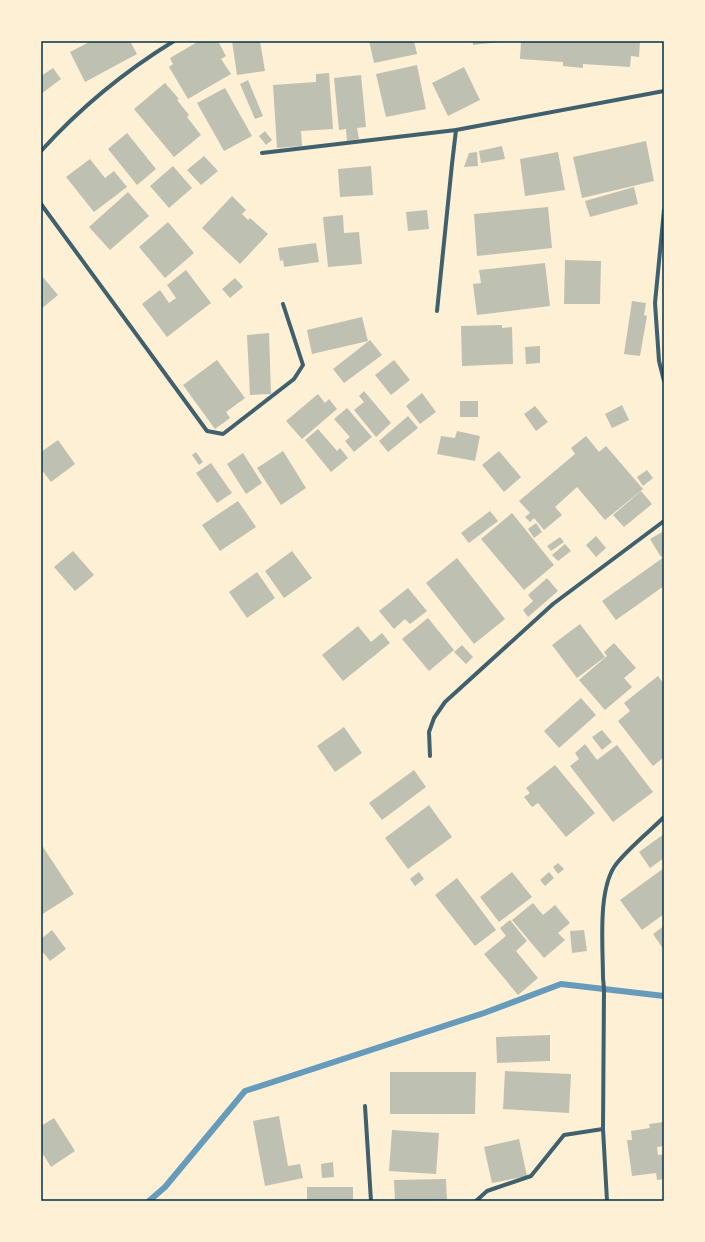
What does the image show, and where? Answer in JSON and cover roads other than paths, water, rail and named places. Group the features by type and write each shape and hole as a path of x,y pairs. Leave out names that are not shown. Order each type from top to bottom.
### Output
{"street":[{"path":"41,151 64,126 94,99 145,58 174,41"},
{"path":"262,153 456,130 664,91"},
{"path":"437,311 456,130"},
{"path":"41,204 207,431 223,434 294,379 303,365 283,304"},
{"path":"664,210 655,303 659,361 664,381"},
{"path":"430,756 429,732 434,718 445,702 553,604 664,521"},
{"path":"607,1201 603,1129 603,904 609,878 617,863 664,818"},
{"path":"365,1106 371,1201"},
{"path":"476,1201 487,1191 531,1176 564,1135 603,1129"}],"waterway":[{"path":"149,1201 165,1187 245,1091 484,1013 561,984 664,996"}]}
